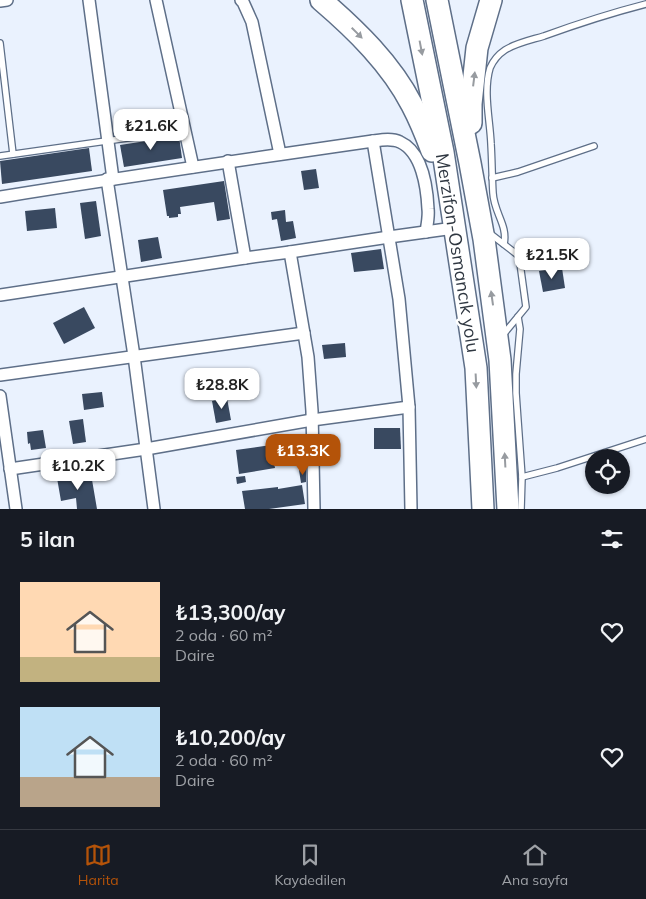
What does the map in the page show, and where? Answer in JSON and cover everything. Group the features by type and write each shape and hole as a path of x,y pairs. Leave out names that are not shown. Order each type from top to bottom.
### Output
{"highway":[{"path":"322,0 364,39 400,84 412,103 424,129 450,199"},
{"name":"Merzifon-Osmancık yolu","path":"412,0 443,152 476,368 483,509"},
{"name":"Merzifon-Osmancık yolu","path":"437,0 482,227 498,341 508,509"},
{"path":"470,163 471,104 477,48 491,0"}],"street":[{"path":"0,1 7,0"},
{"path":"89,0 108,141 110,179 122,277 154,509"},
{"path":"156,0 193,167"},
{"path":"241,0 252,22 280,154"},
{"path":"0,198 228,161 386,140 400,142 410,149 419,160 428,209 426,232"},
{"path":"373,141 399,299 409,407 411,509"},
{"path":"228,161 245,258"},
{"path":"0,295 454,228"},
{"path":"290,252 308,357 312,420 314,509"},
{"path":"0,375 304,333"},
{"path":"0,396 16,509"},
{"path":"10,469 146,449 312,420 409,407"}],"lane":[{"path":"504,244 504,228 494,204 488,89 490,67 504,51 514,46 646,4"},
{"path":"0,43 14,154"},
{"path":"0,156 184,130"},
{"path":"492,178 518,172 594,146"},
{"path":"482,227 519,256 526,307 498,341"},
{"path":"518,317 520,329 516,393 522,477 520,509"},
{"path":"522,477 646,439"}],"building":[{"path":"179,136 182,158 124,167 120,145"},
{"path":"89,148 92,171 2,184 0,161"},
{"path":"316,169 319,188 304,190 301,171"},
{"path":"224,181 230,219 217,221 214,202 180,207 181,214 178,214 178,217 169,218 167,216 163,190"},
{"path":"96,201 101,236 85,239 80,203"},
{"path":"55,208 57,228 27,231 25,211"},
{"path":"285,210 286,222 293,221 296,238 281,241 277,219 272,220 271,212"},
{"path":"158,237 162,258 141,262 138,240"},
{"path":"381,249 384,269 354,272 351,253"},
{"path":"562,268 565,288 543,292 539,271"},
{"path":"84,307 95,328 64,344 53,323"},
{"path":"345,343 346,357 324,359 322,345"},
{"path":"102,392 104,407 84,410 82,394"},
{"path":"227,398 231,420 216,423 212,401"},
{"path":"83,419 86,442 73,444 69,421"},
{"path":"374,428 400,428 401,449 374,449"},
{"path":"43,430 46,448 31,450 30,443 28,444 27,432"},
{"path":"271,445 275,468 239,474 236,450"},
{"path":"306,469 306,482 301,483 299,470"},
{"path":"91,474 97,509 77,509 76,498 61,501 57,478"},
{"path":"245,476 246,482 237,484 236,477"},
{"path":"302,485 305,504 269,509 245,509 242,491 278,487 278,489"}]}
